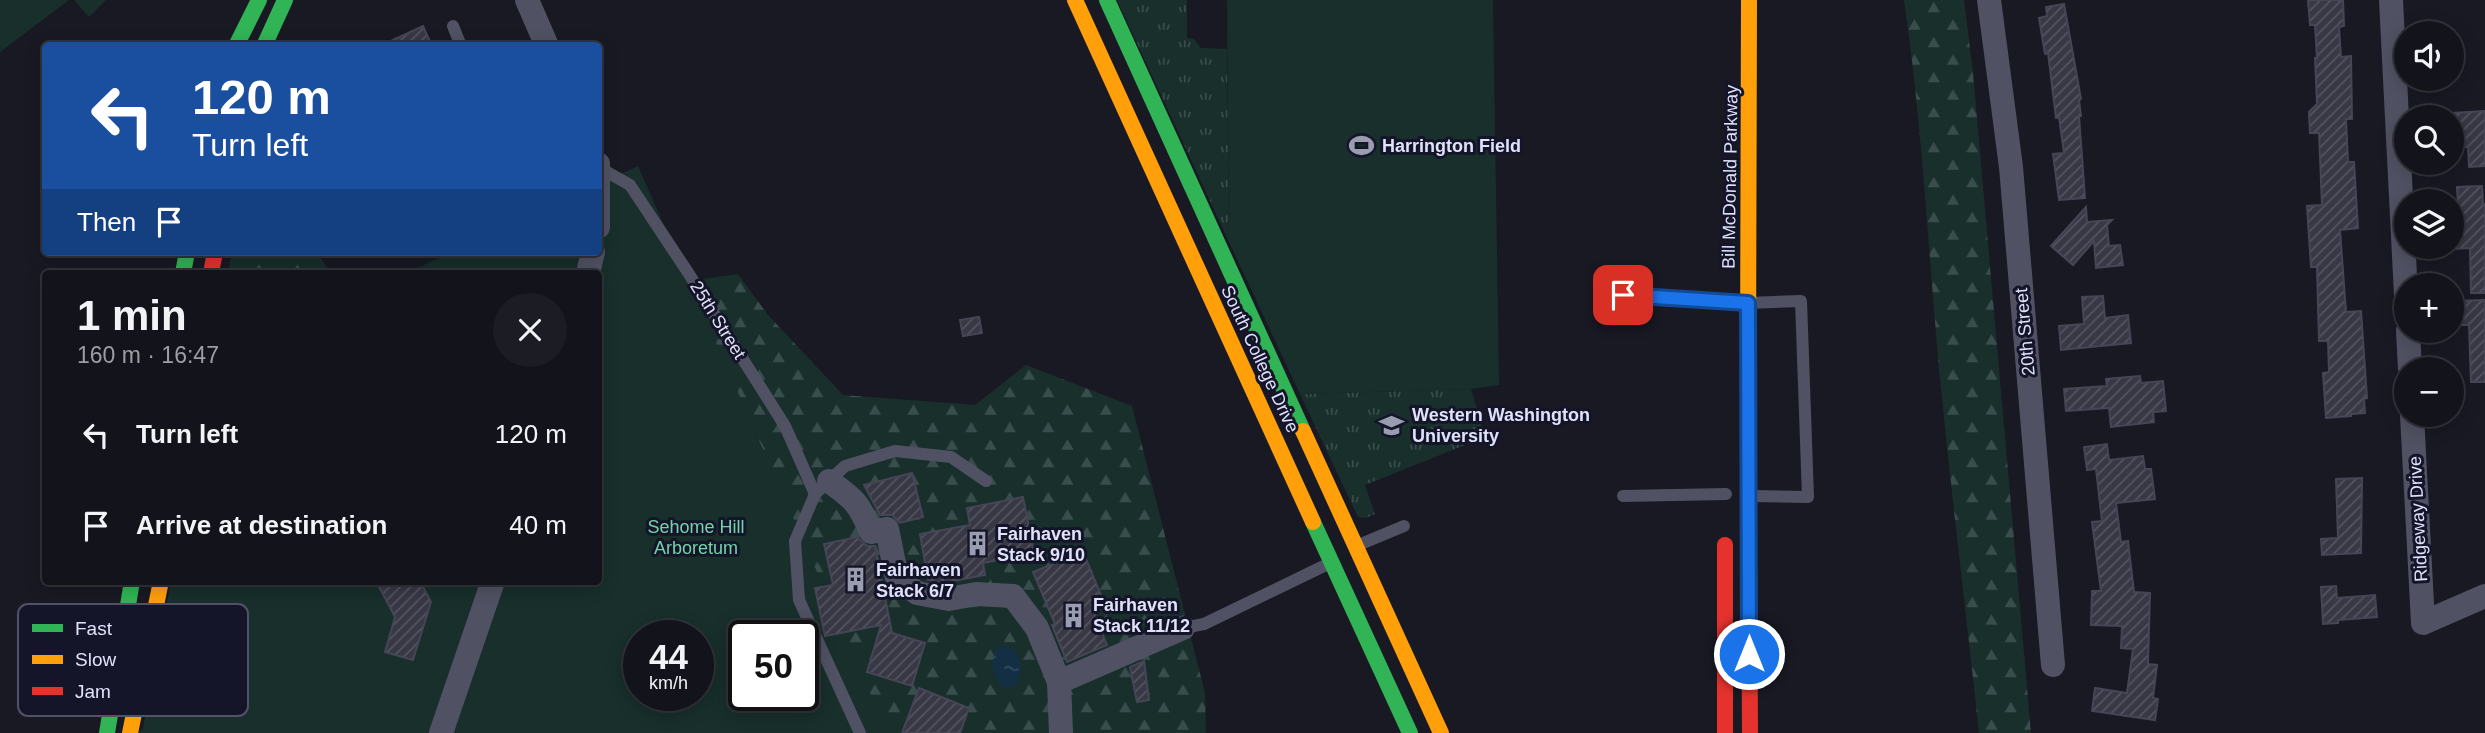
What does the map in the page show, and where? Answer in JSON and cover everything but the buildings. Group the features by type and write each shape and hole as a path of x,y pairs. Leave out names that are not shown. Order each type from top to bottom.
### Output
{"street":[{"path":"238,42 259,0"},
{"path":"266,42 285,0"},
{"path":"527,0 545,42"},
{"name":"South College Drive","path":"1075,0 1344,554 1441,733"},
{"name":"South College Drive","path":"1107,0 1344,554 1410,733"},
{"name":"Bill McDonald Parkway","path":"1749,0 1747,496 1750,733"},
{"name":"20th Street","path":"1989,0 2011,167 2053,665"},
{"path":"2391,0 2405,273"},
{"name":"Ridgeway Drive","path":"2414,427 2423,623 2485,596"},
{"path":"822,488 852,498 860,507 872,532 887,529 897,578 918,593 949,599 976,594 1013,596 1037,628 1059,682 1061,733"},
{"path":"1725,733 1726,534"},
{"path":"128,604 131,585"},
{"path":"156,604 160,585"},
{"path":"441,733 492,585"},
{"path":"1059,682 1183,628"}],"lane":[{"path":"453,26 459,42"},
{"name":"25th Street","path":"602,168 630,185 690,274 822,488"},
{"path":"1623,295 1748,303 1801,301 1808,497 1747,496"},
{"path":"860,733 799,600 795,541 822,488 845,466 895,451 951,457 986,481"},
{"path":"1623,496 1726,495"},
{"path":"1183,628 1204,624 1404,526"}],"green space":[{"path":"0,0 69,0 0,52"},
{"path":"74,0 106,0 89,17"},
{"path":"1117,0 1187,0 1187,38 1194,39 1201,48 1227,49 1229,242"},
{"name":"Harrington Field","path":"1227,0 1493,0 1499,385 1471,389 1300,394 1229,242"},
{"path":"1904,0 1964,0 1973,73 2031,733 1979,733 1939,369 1920,138"},
{"name":"Sehome Hill Arboretum","path":"638,166 888,733 142,733 145,716 248,716 248,604 167,604 170,585 602,585 602,270 413,270 443,256 602,256 602,183"},
{"path":"231,256 319,256 328,270 229,270"},
{"path":"738,274 768,315 843,395 975,405 1026,365 1132,406 1205,693 1206,733 133,733 185,716 248,716 248,695 586,585 602,585 602,294"},
{"path":"1471,389 1485,437 1365,485 1375,514 1366,518 1358,517 1300,394"}],"water":[{"path":"1002,645 1016,651 1022,670 1017,685 1007,687 999,684 992,667 994,652"}],"traffic: fast":[{"path":"238,42 259,0"},
{"path":"266,42 285,0"},
{"path":"1107,0 1303,431"},
{"path":"184,270 186,256"},
{"path":"1313,522 1410,733"},
{"path":"128,604 131,585"},
{"path":"107,733 110,716"}],"traffic: slow":[{"path":"1075,0 1313,522"},
{"path":"1748,366 1749,0"},
{"path":"1303,431 1441,733"},
{"path":"156,604 160,585"},
{"path":"130,733 133,716"}],"traffic: jam":[{"path":"212,270 214,256"},
{"path":"1748,366 1750,733"},
{"path":"1725,545 1725,733"}],"place":[{"name":"Harrington Field","path":"1362,146"},
{"name":"Western Washington University","path":"1392,425"},
{"name":"Fairhaven Stack 9/10","path":"977,544"},
{"name":"Fairhaven Stack 6/7","path":"856,580"},
{"name":"Fairhaven Stack 11/12","path":"1073,615"}],"route":[{"path":"1623,295 1748,303 1749,654"}]}
